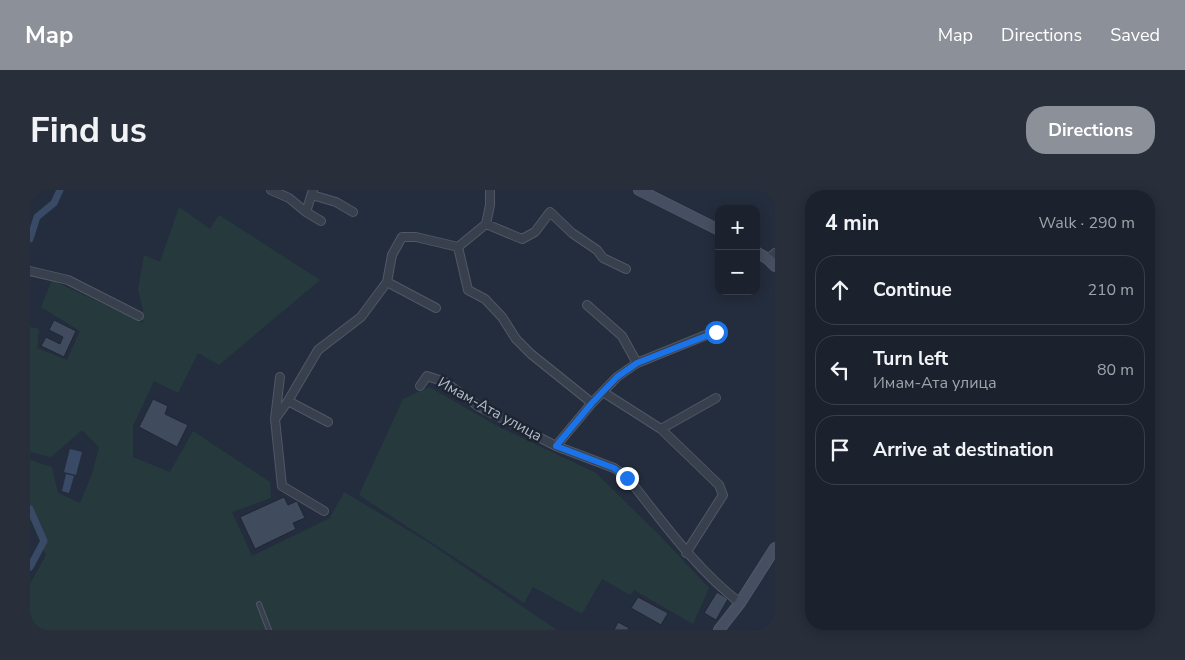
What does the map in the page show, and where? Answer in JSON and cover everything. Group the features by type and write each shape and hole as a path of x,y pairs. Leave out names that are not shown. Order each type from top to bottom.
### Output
{"street":[{"path":"271,190 289,198 321,221"},
{"path":"458,247 486,224 490,206 490,190"},
{"path":"639,190 715,228"},
{"path":"306,212 313,193 336,202 353,212"},
{"path":"486,224 522,239 535,232 550,212 572,233 597,250 603,258 626,269"},
{"path":"275,419 288,401 318,350 361,317 387,282 392,254 402,237 416,237 458,247"},
{"path":"458,247 468,290 485,299 531,354 592,403"},
{"path":"760,254 773,259"},
{"path":"33,271 68,280 139,316"},
{"path":"387,282 436,308"},
{"path":"587,304 622,336 637,363"},
{"path":"556,446 592,403 617,377 637,363 716,332"},
{"name":"Имам-Ата улица","path":"420,386 427,376 445,382 478,406 556,446 614,468 627,478 686,552 727,593 740,603"},
{"path":"280,377 275,419 282,486 324,511"},
{"path":"603,392 661,429 718,485 724,495 686,552"},
{"path":"661,429 716,398"},
{"path":"288,401 328,422"},
{"path":"719,630 740,603 775,548"}],"lane":[{"path":"259,604 269,630"}],"green space":[{"path":"179,207 210,229 219,215 320,280 219,365 198,353 178,393 154,381 133,426 133,457 170,472 193,431 270,482 271,498 232,512 252,556 330,518 344,492 426,541 557,630 30,630 30,584 46,555 30,519 30,460 52,467 58,493 80,503 92,474 99,447 82,430 51,457 30,452 30,327 39,329 37,348 67,360 80,331 41,307 52,280 143,323 143,310 138,289 144,255 160,262"},
{"path":"429,387 497,426 596,473 709,588 693,624 634,590 630,595 602,579 582,614 533,587 524,603 359,495 403,399"}],"water":[{"path":"70,449 82,452 76,475 64,472"},
{"path":"66,474 74,476 69,493 62,491"}],"building":[{"path":"54,320 76,331 64,357 41,346 46,337 60,344 63,337 49,330"},
{"path":"153,399 168,406 165,414 188,425 177,447 139,427"},
{"path":"284,497 288,505 297,501 305,518 293,523 296,529 255,549 240,517"},
{"path":"717,592 728,599 716,620 704,613"},
{"path":"638,597 668,613 661,625 631,608"},
{"path":"618,622 629,628 628,630 614,630"}],"waterway":[{"path":"30,239 37,217 54,203 60,190"},
{"path":"30,509 44,541 30,567"}],"route":[{"path":"627,478 614,468 556,446 592,403 617,377 637,363 716,332"}]}
